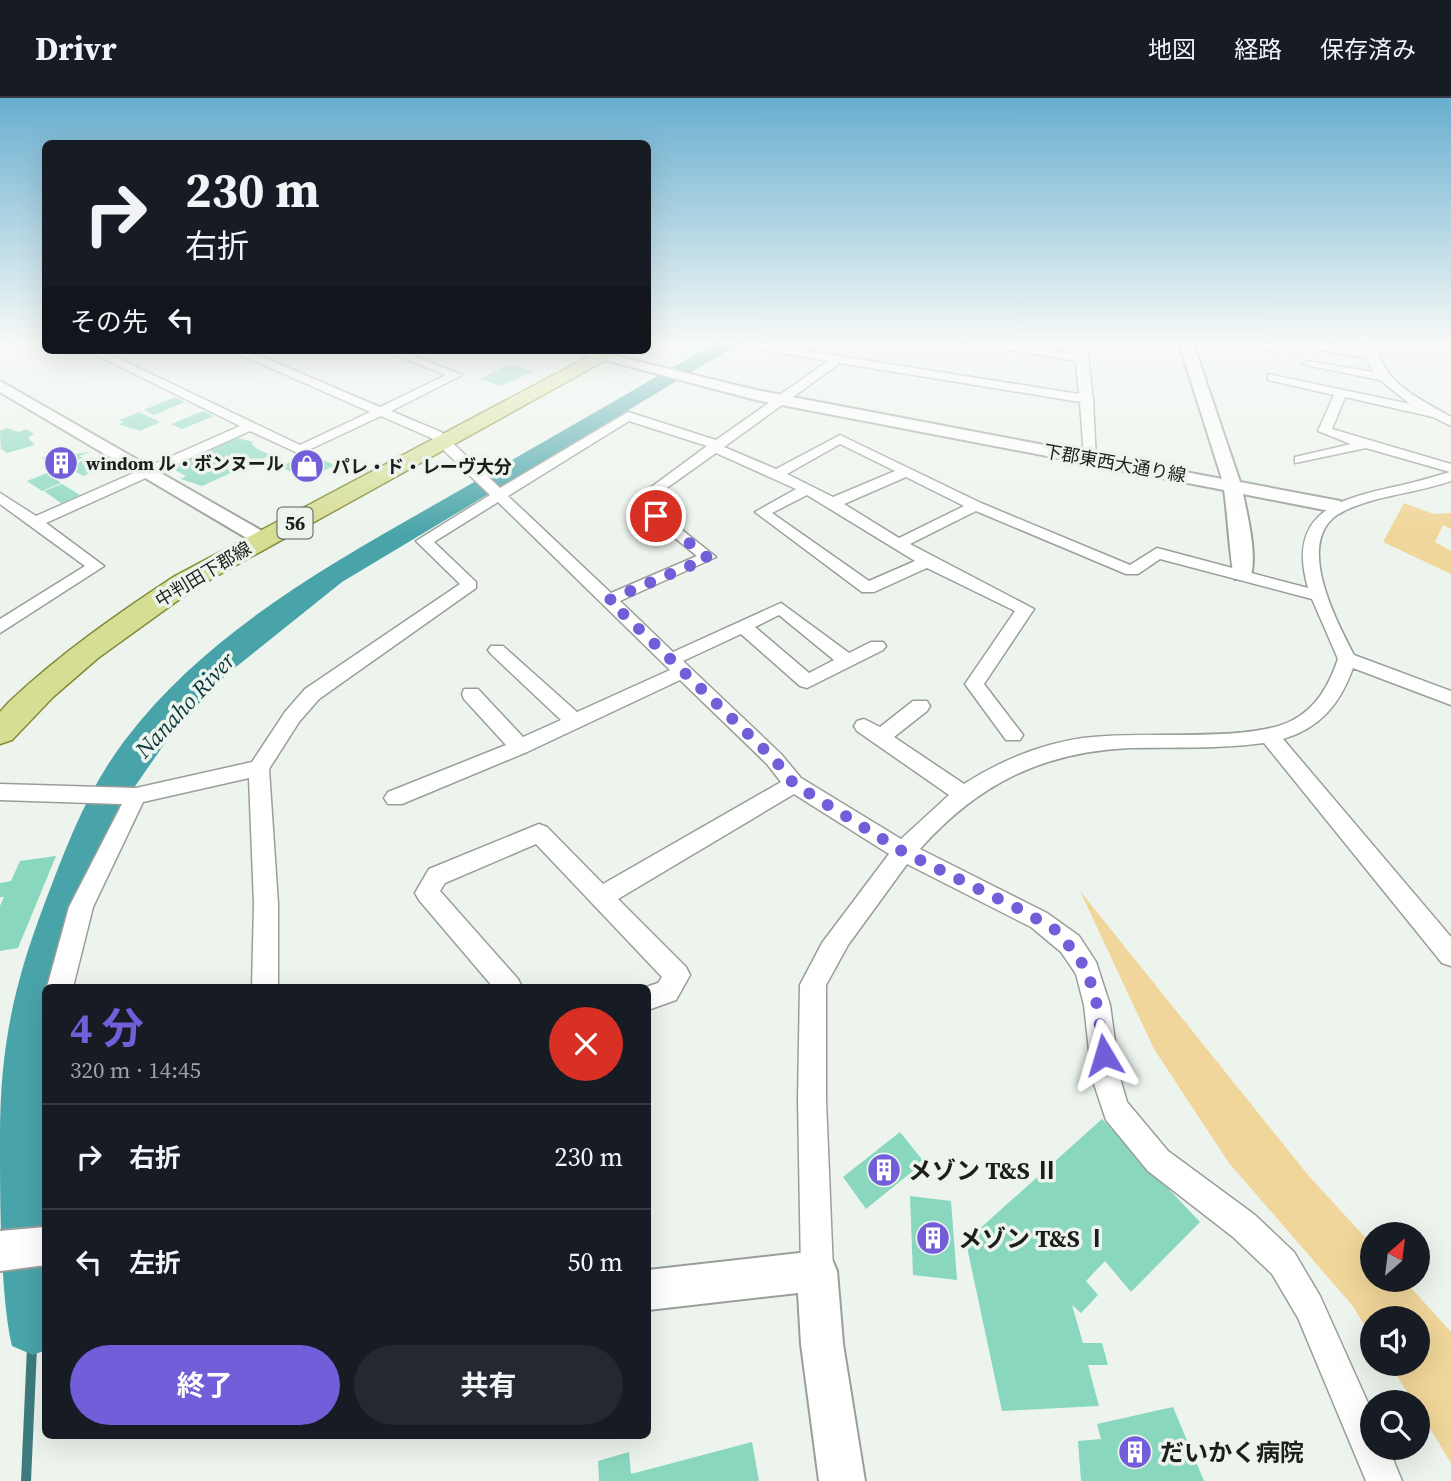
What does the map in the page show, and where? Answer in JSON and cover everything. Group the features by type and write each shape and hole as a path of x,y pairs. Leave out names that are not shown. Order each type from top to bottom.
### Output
{"main road":[{"name":"中判田下郡線","path":"0,709 40,671 100,624 153,588 256,536 500,405"},
{"name":"中判田下郡線","path":"0,732 65,668 118,627 256,536"}],"street":[{"path":"32,405 256,536"},
{"path":"206,405 300,450 394,405"},
{"path":"366,405 440,438 774,759 794,784 902,851 1039,919 1070,944 1087,970 1097,1005 1106,1078 1116,1110 1158,1161 1250,1231 1283,1263 1310,1307 1384,1481"},
{"path":"609,600 708,558 638,502 774,405"},
{"name":"下郡東西大通り線","path":"804,405 1340,507"},
{"path":"1087,405 1091,458"},
{"path":"1205,405 1231,485 1242,548 1242,575"},
{"path":"1336,405 1325,430 1451,468"},
{"path":"1396,405 1437,414"},
{"path":"1420,405 1451,422"},
{"path":"265,984 267,904 259,768 292,717 312,694 470,585 424,541 497,493 628,416 715,446 777,474 832,503 927,562 1025,609 974,684 1013,735"},
{"path":"35,522 251,426"},
{"path":"777,474 839,439 976,506 1132,571 1157,552 1317,595"},
{"path":"1300,460 1366,444"},
{"path":"832,503 908,471"},
{"path":"1451,476 1340,507 1328,515 1316,530 1310,552 1317,595 1347,659 1451,698"},
{"path":"806,490 762,512 867,588 927,562"},
{"path":"0,496 96,566 0,627"},
{"path":"900,543 976,506"},
{"path":"395,798 576,722 743,626 781,608 847,662"},
{"path":"743,626 807,682 877,646"},
{"path":"497,650 576,722"},
{"path":"842,1481 822,1344 817,1271 818,1200 810,1104 813,984 834,947 902,851 936,814 963,794 1007,768 1072,746 1269,736 1306,722 1331,700 1347,659"},
{"path":"471,694 520,747"},
{"path":"920,706 872,731 963,794"},
{"path":"1269,736 1451,955"},
{"path":"0,792 131,797 259,768"},
{"path":"601,897 794,784"},
{"path":"61,984 81,907 131,797"},
{"path":"506,984 427,893 437,876 539,833 677,975 667,992 651,997"},
{"path":"2,1250 42,1246"},
{"path":"651,1290 817,1271"}],"shaded area":[{"path":"1404,503 1434,514 1451,513 1451,529 1443,525 1435,542 1451,551 1451,574 1383,542"},
{"path":"1080,891 1308,1175 1360,1232 1360,1292 1415,1292 1427,1306 1360,1306 1360,1318 1352,1305 1229,1163 1154,1049"},
{"path":"1430,1309 1451,1332 1451,1463 1430,1429 1430,1390 1406,1390 1397,1376 1430,1376"}],"building":[{"path":"157,405 179,405 154,415 144,410"},
{"path":"203,411 214,416 182,429 171,424"},
{"path":"139,412 160,422 140,431 118,424 124,422 119,420"},
{"path":"7,428 19,432 26,429 34,434 28,438 35,445 7,453 1,449 0,431"},
{"path":"238,438 254,442 251,443 257,449 271,455 202,486 181,479 186,476 171,468"},
{"name":"windom ル・ボンヌール","path":"66,449 76,454 90,452 79,456 83,458 59,468 42,458"},
{"name":"パレ・ド・レーヴ大分","path":"307,454 335,465 308,479 280,467"},
{"path":"92,457 111,464 83,476 67,467"},
{"path":"47,473 61,483 42,491 27,481"},
{"path":"62,484 80,495 61,503 44,491"},
{"path":"56,856 18,948 0,951 0,906 4,897 0,897 0,883 11,881 20,861"},
{"path":"1102,1119 1200,1222 1131,1292 1105,1261 1086,1281 1098,1295 1081,1313 1072,1305 1083,1343 1102,1343 1108,1365 1088,1365 1099,1406 1002,1411 964,1233 976,1232"},
{"name":"メゾン T&S Ⅱ","path":"900,1132 924,1162 866,1209 843,1177"},
{"name":"メゾン T&S Ⅰ","path":"910,1196 951,1201 957,1280 913,1275"},
{"name":"だいかく病院","path":"1173,1407 1204,1481 1081,1481 1078,1441 1101,1439 1097,1424"},
{"path":"752,1442 759,1481 599,1481 598,1461 629,1452 631,1474"}],"waterway":[{"name":"Nanaho River","path":"33,1325 25,1147 26,1076 31,1023 48,956 88,842 118,780 161,721 214,668 331,576 625,405"},
{"path":"18,1322 33,1325 26,1481"}],"place":[{"name":"windom ル・ボンヌール","path":"61,463"},
{"name":"パレ・ド・レーヴ大分","path":"307,466"},
{"name":"メゾン T&S Ⅱ","path":"884,1170"},
{"name":"メゾン T&S Ⅰ","path":"933,1238"},
{"name":"だいかく病院","path":"1135,1452"}],"route":[{"path":"656,516 708,558 609,600 774,759 794,784 902,851 1039,919 1059,932 1087,970 1097,1005 1104,1055"}]}
